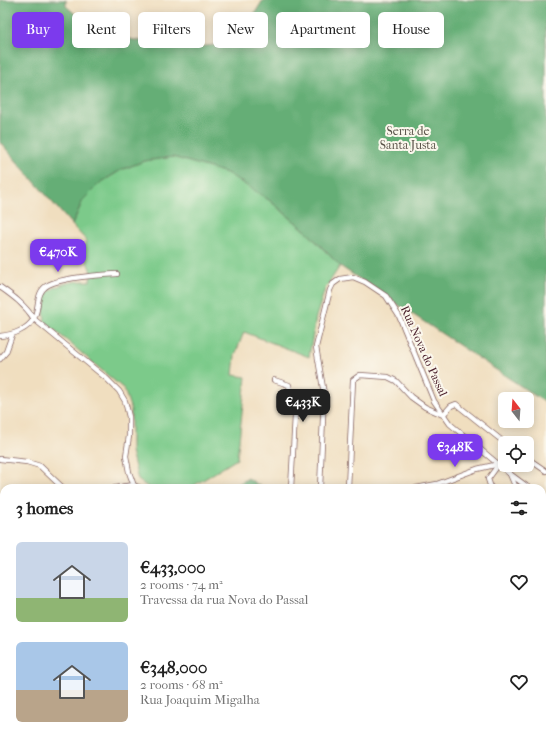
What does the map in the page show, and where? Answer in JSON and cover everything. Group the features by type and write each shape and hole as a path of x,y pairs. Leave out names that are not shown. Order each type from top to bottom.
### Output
{"street":[{"path":"0,336 12,335 20,331 34,319 40,293 47,286 65,280 118,274"},
{"name":"Rua Nova do Passal","path":"320,484 324,394 316,347 330,290 336,281 344,278 353,277 365,282 386,296 399,316 434,401 443,415 450,424 498,463"},
{"path":"0,287 27,308 34,319 120,391 125,401 129,417 129,436 126,456 133,484"},
{"path":"0,359 6,352 12,335"},
{"path":"348,484 353,380 360,375 388,377 396,381 411,397 425,407 443,415 451,406 456,404 498,437"},
{"path":"274,380 289,385 295,416 291,484"},
{"path":"0,459 27,462 40,466 59,484"},
{"path":"534,463 546,471"},
{"path":"437,484 477,469 498,464"},
{"path":"490,484 488,479 498,465"},
{"path":"510,474 514,484"},
{"name":"Rua Nova do Passal","path":"510,474 524,484"}],"green space":[{"name":"Serra de Santa Justa","path":"0,0 66,0 66,6 73,12 72,48 130,48 130,39 138,40 138,48 205,48 205,46 213,45 213,48 268,48 268,12 256,12 263,0 546,0 546,403 534,395 534,392 529,392 340,266 306,231 269,200 227,173 173,157 144,161 121,170 100,183 83,200 72,225 0,142"},
{"path":"173,157 228,173 269,200 306,231 340,266 325,289 316,317 309,357 244,332 235,355 233,375 246,377 237,459 196,484 144,484 138,480 131,451 131,410 124,389 45,322 43,304 44,296 54,288 71,282 90,281 91,272 83,251 86,240 72,225 83,200 100,183 121,170 144,161"},
{"path":"248,478 257,484 238,484"}]}
